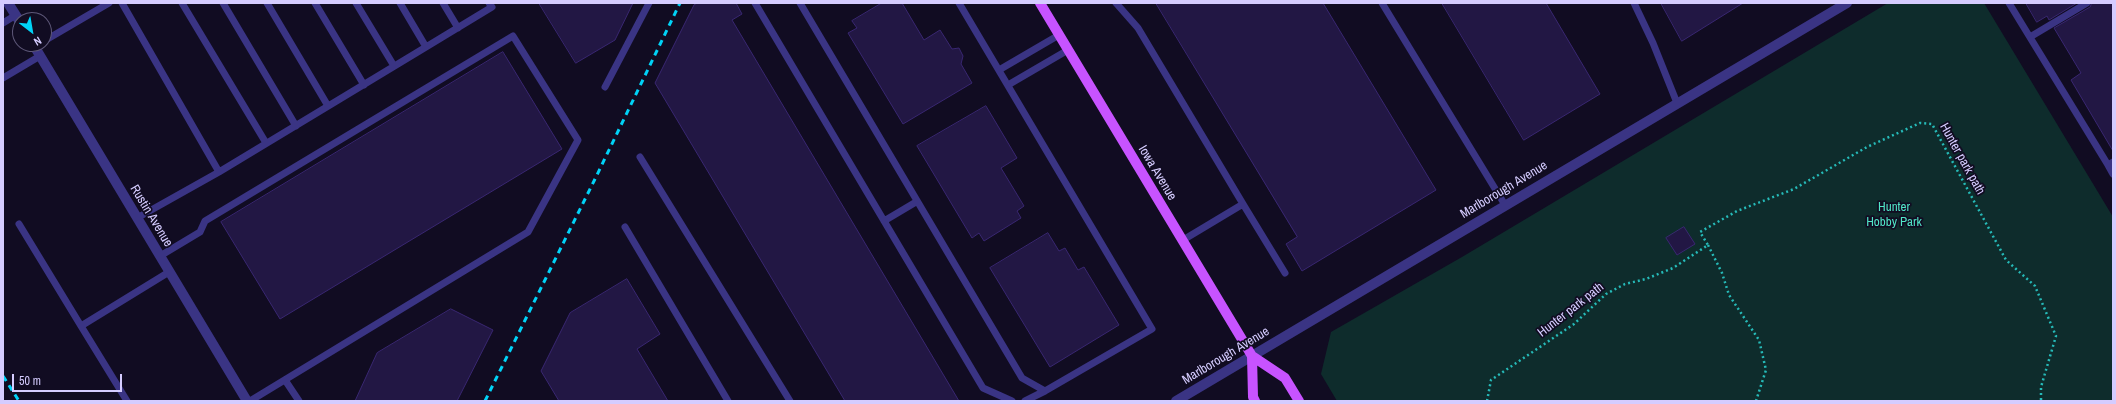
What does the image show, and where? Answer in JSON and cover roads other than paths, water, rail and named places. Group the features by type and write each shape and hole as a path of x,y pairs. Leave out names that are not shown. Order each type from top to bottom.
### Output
{"main road":[{"name":"Iowa Avenue","path":"1042,4 1059,35 1252,356 1285,378 1299,401"},
{"name":"Iowa Avenue","path":"1252,356 1253,397 1255,401"}],"street":[{"path":"8,3 14,12"},
{"name":"Marlborough Avenue","path":"1176,401 1847,3"},
{"name":"Rustin Avenue","path":"38,52 169,272 249,401"}],"lane":[{"path":"52,35 109,3"},
{"path":"122,3 219,172"},
{"path":"182,3 266,143"},
{"path":"223,3 296,126"},
{"path":"266,3 328,106"},
{"path":"315,3 364,84"},
{"path":"356,3 394,66"},
{"path":"400,3 426,47"},
{"path":"443,3 458,28"},
{"path":"138,218 219,172 458,28 492,7 489,3"},
{"path":"605,87 649,3"},
{"path":"755,3 983,388 1012,401"},
{"path":"800,3 916,202 1022,378 1045,391"},
{"path":"959,3 1152,329 1025,401"},
{"path":"1116,3 1138,28 1285,273"},
{"path":"1382,3 1505,205"},
{"path":"1634,3 1653,43 1677,103"},
{"path":"2009,3 2110,164 2113,174"},
{"path":"2030,37 2087,3"},
{"path":"1000,70 1059,35"},
{"path":"160,256 200,232 205,221 512,36 578,140 528,232 249,401"},
{"path":"1008,85 1068,50"},
{"path":"3,78 40,56"},
{"path":"640,157 790,401"},
{"path":"884,221 916,202"},
{"path":"1183,240 1243,204"},
{"path":"19,224 127,401"},
{"path":"625,227 728,401"},
{"path":"81,326 169,272"},
{"path":"285,380 299,401"}],"railway":[{"path":"485,401 680,3"},
{"path":"3,376 19,401"}],"park label":[{"name":"Hunter Hobby Park","path":"1894,216"}]}
